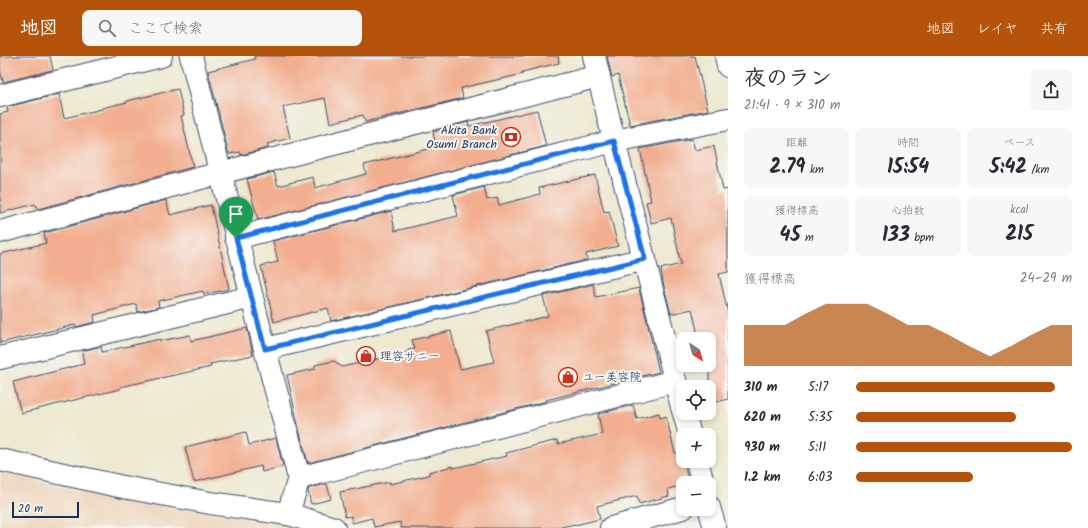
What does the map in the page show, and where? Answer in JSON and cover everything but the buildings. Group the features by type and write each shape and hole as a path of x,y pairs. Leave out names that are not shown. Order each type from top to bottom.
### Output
{"street":[{"path":"0,96 161,56"},
{"path":"191,56 298,478 288,514"},
{"path":"726,56 728,66"},
{"path":"0,232 220,173 596,66 676,385"},
{"path":"236,238 614,141 728,119"},
{"path":"265,349 645,259"},
{"path":"0,358 252,297"},
{"path":"298,478 675,381"},
{"path":"0,460 202,502 288,514 334,528"},
{"path":"611,528 676,510"},
{"path":"712,516 715,528"}],"shaded area":[{"path":"0,471 105,498 281,523 296,528 0,528"}],"place":[{"name":"Akita Bank Osumi Branch","path":"511,137"},
{"name":"理容サニー","path":"366,356"},
{"name":"ユー美容院","path":"568,377"}],"route":[{"path":"614,141 645,259 265,349 236,238 614,141"}]}
